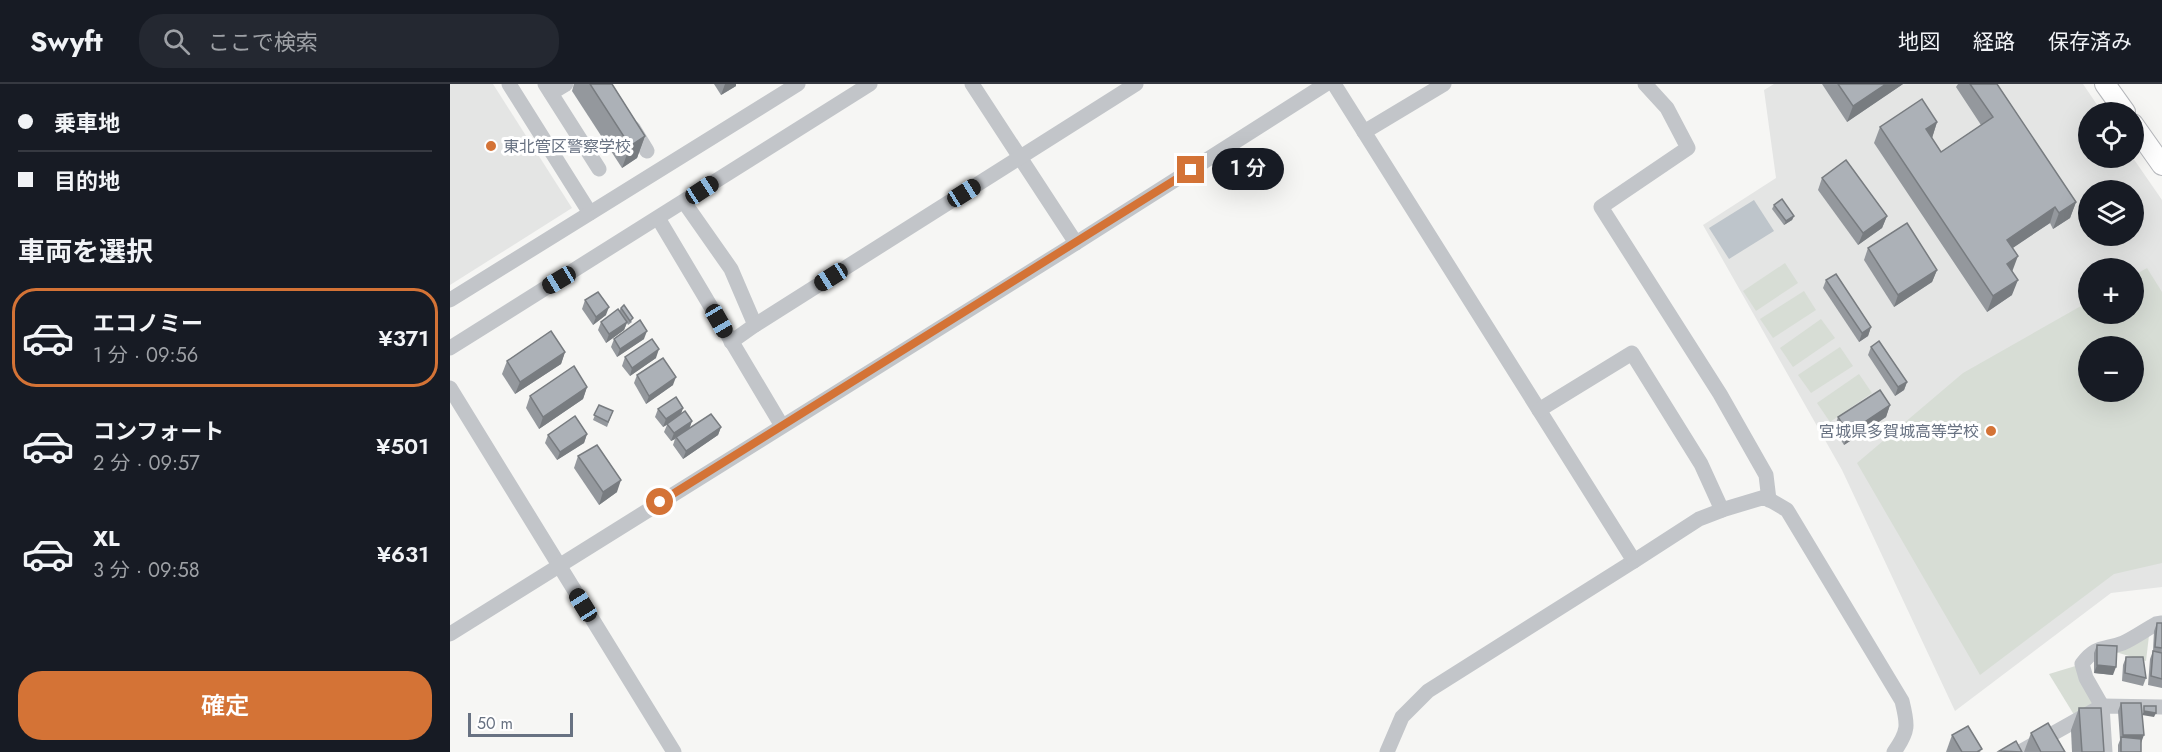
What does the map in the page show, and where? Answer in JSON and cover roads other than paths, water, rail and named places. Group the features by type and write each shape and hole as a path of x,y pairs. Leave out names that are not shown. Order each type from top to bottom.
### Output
{"main road":[{"path":"2105,84 2118,102"},
{"path":"2144,140 2162,165"}],"street":[{"path":"509,84 590,213"},
{"path":"566,84 548,89 599,169"},
{"path":"450,300 798,84"},
{"path":"450,348 870,84"},
{"path":"972,84 1076,243"},
{"path":"731,342 1136,84"},
{"path":"450,634 1326,84"},
{"path":"1334,84 1634,561"},
{"path":"1364,132 1444,84"},
{"path":"1645,84 1667,108 1688,148 1601,207 1720,394 1766,475 1769,500"},
{"path":"624,113 647,151"},
{"path":"684,202 731,269 755,325"},
{"path":"658,218 782,426"},
{"path":"1539,410 1632,352 1701,464 1722,510"},
{"path":"450,388 674,752"},
{"path":"1387,752 1402,717 1428,691 1699,519 1765,497 1787,510 1902,701 1908,724 1894,752"},
{"path":"2105,752 2102,706 2086,678 2082,664 2098,648 2123,643 2156,624 2162,623"},
{"path":"2020,752 2102,706 2162,707"}],"place":[{"name":"東北管区警察学校","path":"491,146"},
{"name":"宮城県多賀城高等学校","path":"1991,431"}]}
